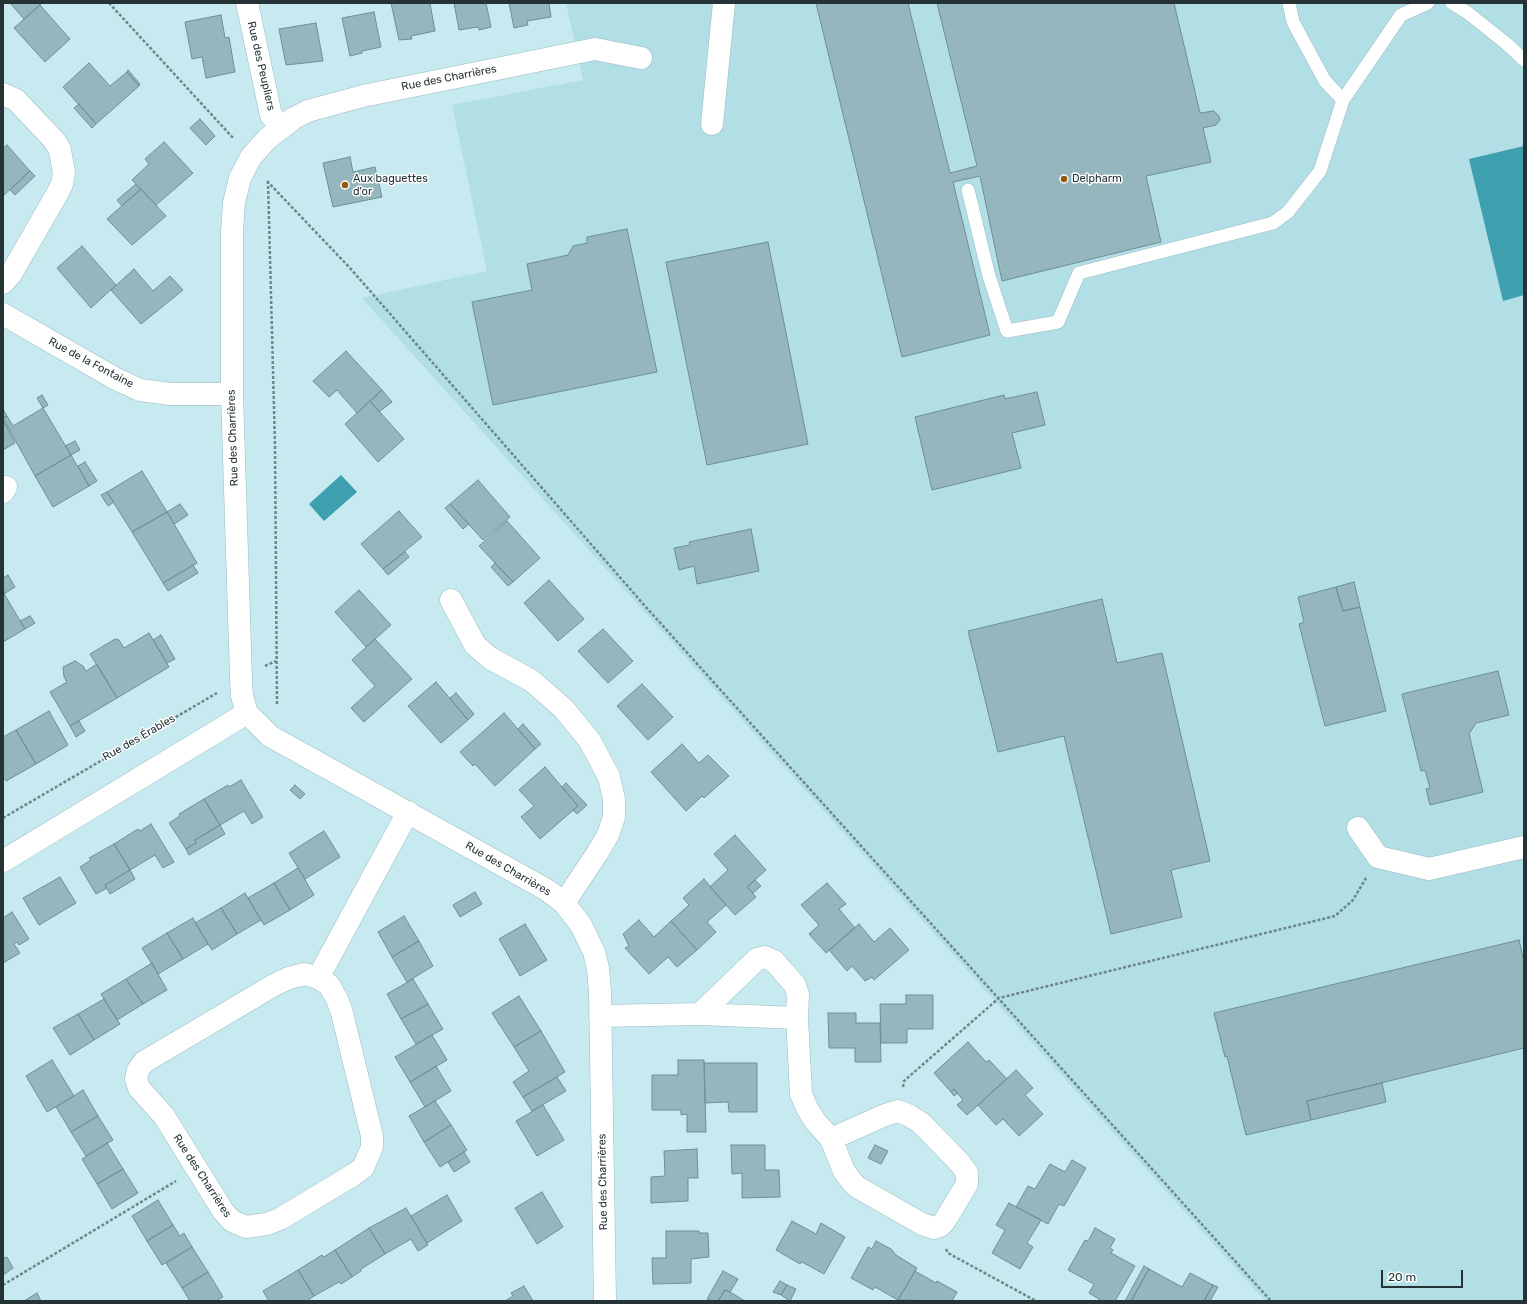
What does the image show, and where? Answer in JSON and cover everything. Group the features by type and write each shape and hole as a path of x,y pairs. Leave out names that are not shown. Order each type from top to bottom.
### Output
{"street":[{"name":"Rue des Peupliers","path":"247,3 274,133"},
{"path":"712,124 724,3"},
{"name":"Rue des Charrières","path":"605,1301 598,968 594,952 581,926 564,902 529,879 270,736 248,713 242,696 232,394 232,231 234,203 240,178 251,157 274,133 308,111 335,103 595,49 641,58"},
{"path":"3,94 16,100 54,140 60,150 64,173 62,184 57,194 11,274 3,283"},
{"name":"Rue de la Fontaine","path":"3,314 116,379 140,390 170,394 232,394"},
{"path":"451,600 475,645 490,658 532,681 564,709 590,741 609,777 614,799 614,817 608,835 564,902"},
{"path":"3,861 248,713"},
{"path":"318,978 408,812"},
{"path":"1358,828 1378,857 1428,869 1524,847"},
{"path":"700,1014 756,959 765,957 774,961 795,986 798,995 801,1094 815,1121 831,1139 844,1171 857,1187 922,1224 934,1228 940,1226 944,1222 967,1184 967,1173 921,1123 898,1111 885,1115 831,1139"},
{"name":"Rue des Charrières","path":"305,974 318,978 329,985 337,999 342,1013 372,1136 372,1147 363,1168 280,1219 254,1227 239,1224 227,1216 164,1116 139,1088 136,1079 138,1070 144,1062 274,985 289,978 305,974"},
{"path":"600,1016 700,1014 798,1018"}],"lane":[{"path":"1289,3 1293,22 1325,81 1343,100"},
{"path":"968,190 989,276 1007,331 1058,322 1079,273 1274,223 1288,212 1320,171 1343,100 1401,14 1428,3"},
{"path":"1452,3 1468,13 1507,44 1524,60"}],"path":[{"path":"108,3 251,157 268,182 350,268 645,606 1271,1301"},
{"path":"270,736 277,711 275,446 268,182 274,133"},
{"name":"Rue des Érables","path":"3,818 241,679 276,661"},
{"path":"898,1111 904,1080 999,998 1335,916 1353,900 1378,857"},
{"path":"3,1285 197,1169"},
{"path":"934,1228 948,1252 1036,1301"}],"shaded area":[{"path":"566,3 1524,3 1524,1301 1265,1301 362,298 487,271 452,105 583,80"}],"water":[{"path":"1524,146 1524,295 1503,301 1469,159"},
{"path":"341,475 357,492 324,521 309,504"}],"building":[{"path":"10,3 42,3 24,19"},
{"path":"391,3 430,3 435,31 411,36 412,39 399,40"},
{"path":"454,3 486,3 491,27 479,30 478,27 459,30"},
{"path":"509,3 549,3 551,17 527,21 528,25 514,28"},
{"name":"Delpharm","path":"816,3 908,3 950,173 977,166 937,3 1174,3 1200,113 1214,111 1219,116 1220,120 1216,125 1203,128 1211,162 1146,176 1161,242 1002,281 980,176 953,182 990,335 902,357"},
{"path":"40,5 70,39 45,62 14,28"},
{"path":"374,12 381,47 362,51 362,53 350,56 342,18"},
{"path":"221,15 225,38 229,37 235,72 206,78 202,57 192,59 185,22"},
{"path":"316,23 323,61 286,65 279,29"},
{"path":"89,63 110,86 127,72 139,86 96,124 63,87"},
{"path":"128,70 140,84 139,86 127,72"},
{"path":"79,104 96,124 92,128 74,108"},
{"path":"200,119 215,136 206,145 190,128"},
{"path":"164,142 193,173 156,205 132,180 149,164 145,159"},
{"path":"7,145 30,171 3,196 3,148"},
{"path":"350,157 353,172 375,167 382,197 333,207 323,163"},
{"path":"30,171 35,176 15,195 10,190"},
{"path":"136,184 141,189 122,206 117,200"},
{"path":"141,189 166,216 132,245 107,219"},
{"path":"627,229 657,372 493,405 472,302 532,290 527,264 568,255 573,246 587,243 587,237"},
{"path":"768,242 808,444 707,465 666,262"},
{"path":"82,246 116,285 91,308 57,268"},
{"path":"134,269 153,291 170,276 183,290 141,324 111,290"},
{"path":"346,351 382,390 357,413 337,390 329,397 313,381"},
{"path":"382,390 392,402 379,412 370,401"},
{"path":"1037,392 1045,425 1012,433 1021,468 932,490 915,417 1004,395 1005,399"},
{"path":"42,395 48,405 43,408 37,398"},
{"path":"370,401 404,439 378,462 345,424"},
{"path":"43,408 71,455 35,476 3,418 7,416 13,426"},
{"path":"3,409 7,416 3,418"},
{"path":"3,420 15,443 3,450"},
{"path":"75,441 80,450 71,455 65,446"},
{"path":"71,455 89,486 53,507 35,476"},
{"path":"85,462 97,481 89,486 78,466"},
{"path":"142,471 167,512 132,532 107,492"},
{"path":"478,480 510,517 483,540 450,504"},
{"path":"107,492 114,502 108,506 101,495"},
{"path":"180,504 188,515 174,524 167,512"},
{"path":"450,504 469,524 463,529 445,508"},
{"path":"399,511 422,537 383,569 361,544"},
{"path":"167,512 197,563 163,583 132,532"},
{"path":"507,521 540,558 513,582 479,546"},
{"path":"751,529 759,571 697,584 694,566 679,570 674,548 690,545 689,542"},
{"path":"405,552 409,557 388,575 383,569"},
{"path":"495,563 513,582 508,586 491,567"},
{"path":"193,565 198,573 168,591 163,583"},
{"path":"8,575 15,587 4,594 3,578"},
{"path":"549,580 584,619 558,641 524,603"},
{"path":"1354,582 1360,607 1343,611 1336,587"},
{"path":"1336,587 1343,611 1360,607 1386,711 1325,726 1299,624 1304,622 1298,597"},
{"path":"359,590 391,625 366,647 335,612"},
{"path":"3,592 25,629 3,642"},
{"path":"1102,599 1117,663 1162,653 1210,861 1171,870 1182,917 1111,934 1064,736 998,752 968,631"},
{"path":"30,616 35,623 25,629 20,621"},
{"path":"603,629 633,661 608,683 578,651"},
{"path":"149,633 169,667 117,698 90,654 115,639 119,640 124,648"},
{"path":"161,635 175,659 167,663 153,640"},
{"path":"375,639 412,679 364,722 351,708 375,686 352,660"},
{"path":"75,661 83,666 86,671 97,664 117,698 70,726 50,692 67,682 64,677 63,667"},
{"path":"1498,671 1509,715 1476,723 1469,734 1483,792 1430,805 1426,789 1430,788 1425,770 1421,771 1402,694"},
{"path":"436,682 468,720 441,743 408,706"},
{"path":"642,684 673,717 648,740 617,706"},
{"path":"456,693 474,714 468,720 450,698"},
{"path":"49,711 68,745 36,764 16,730"},
{"path":"504,713 535,749 495,786 475,764 473,766 460,752"},
{"path":"79,721 85,731 76,737 70,726"},
{"path":"523,724 541,744 535,749 518,729"},
{"path":"16,730 36,764 6,781 3,776 3,737"},
{"path":"682,744 699,763 708,755 729,776 704,798 702,796 686,811 651,772"},
{"path":"545,767 578,806 540,839 521,817 534,806 519,790"},
{"path":"241,780 263,817 252,824 244,811 220,825 204,799 228,785 229,787"},
{"path":"566,783 587,805 577,814 573,810 578,806 562,787"},
{"path":"295,785 305,794 300,799 290,790"},
{"path":"204,799 220,825 195,840 196,843 186,849 169,823 180,816 179,814"},
{"path":"151,824 174,862 163,868 155,855 130,870 114,844 138,829 140,831"},
{"path":"220,825 225,834 189,855 186,849 196,843 195,840"},
{"path":"324,831 340,857 305,879 289,853"},
{"path":"735,835 766,870 747,887 756,897 735,915 710,887 728,870 714,854"},
{"path":"114,844 130,870 105,885 107,888 96,894 80,867 91,860 89,858"},
{"path":"298,868 314,895 290,910 274,883"},
{"path":"130,870 135,879 110,894 105,885"},
{"path":"60,877 76,903 39,925 23,898"},
{"path":"704,879 726,905 707,922 716,932 697,950 671,921 689,905 683,898"},
{"path":"755,880 761,886 753,893 747,887"},
{"path":"274,883 290,910 264,925 248,898"},
{"path":"827,883 846,904 839,909 855,928 826,953 809,934 819,925 801,905"},
{"path":"475,892 482,904 460,917 453,905"},
{"path":"245,893 261,920 237,934 221,908"},
{"path":"221,908 237,934 212,950 195,923"},
{"path":"12,912 29,939 19,945 17,942 14,944 20,953 3,963 3,918"},
{"path":"404,916 419,941 392,957 378,932"},
{"path":"193,918 208,944 183,959 167,933"},
{"path":"639,920 654,937 671,921 697,950 677,967 668,957 649,974 625,948 629,946 623,934"},
{"path":"525,924 547,960 520,976 499,939"},
{"path":"859,924 874,942 890,928 909,950 874,980 872,977 865,981 852,966 847,971 829,950"},
{"path":"167,933 183,959 158,974 142,948"},
{"path":"1519,940 1524,962 1524,1048 1307,1101 1311,1120 1246,1135 1227,1056 1225,1057 1214,1013"},
{"path":"419,941 433,966 407,982 392,957"},
{"path":"152,963 167,990 143,1004 126,979"},
{"path":"126,979 143,1004 117,1020 101,994"},
{"path":"413,979 428,1004 401,1019 387,994"},
{"path":"906,995 933,995 933,1029 907,1029 907,1043 881,1043 880,1004 906,1004"},
{"path":"519,996 541,1031 514,1047 492,1013"},
{"path":"104,999 120,1024 94,1040 78,1014"},
{"path":"428,1004 443,1029 416,1044 401,1019"},
{"path":"828,1013 856,1013 856,1023 880,1023 881,1062 855,1062 855,1048 829,1048"},
{"path":"78,1014 94,1040 70,1055 53,1028"},
{"path":"541,1031 565,1072 523,1097 513,1082 529,1071 514,1047"},
{"path":"432,1035 447,1060 410,1082 395,1057"},
{"path":"968,1042 986,1062 989,1060 1007,1079 967,1115 957,1105 963,1100 954,1089 951,1092 934,1073"},
{"path":"52,1060 74,1096 47,1112 26,1076"},
{"path":"678,1060 704,1060 706,1132 687,1132 687,1114 681,1115 681,1110 652,1110 652,1075 678,1075"},
{"path":"704,1063 757,1063 757,1112 729,1112 728,1102 705,1103"},
{"path":"436,1066 451,1091 425,1107 410,1082"},
{"path":"1016,1070 1033,1088 1025,1095 1043,1114 1019,1136 1003,1119 996,1125 978,1105"},
{"path":"557,1077 566,1091 532,1111 523,1097"},
{"path":"1382,1083 1386,1102 1311,1120 1307,1101"},
{"path":"954,1089 958,1093 954,1096 951,1092"},
{"path":"83,1090 98,1116 71,1132 56,1107"},
{"path":"435,1101 451,1125 424,1142 409,1116"},
{"path":"543,1105 564,1140 537,1156 516,1121"},
{"path":"98,1116 113,1140 86,1156 71,1132"},
{"path":"451,1125 467,1150 440,1167 424,1142"},
{"path":"107,1143 123,1169 97,1184 82,1159"},
{"path":"731,1145 765,1145 765,1170 779,1170 780,1197 742,1198 742,1173 732,1174"},
{"path":"875,1145 888,1151 881,1164 868,1158"},
{"path":"697,1149 698,1178 688,1178 688,1201 651,1203 651,1177 665,1176 664,1151"},
{"path":"464,1152 470,1162 454,1172 448,1162"},
{"path":"1072,1160 1086,1168 1064,1206 1059,1204 1048,1224 1016,1207 1028,1186 1035,1189 1050,1164 1065,1172"},
{"path":"123,1169 138,1193 112,1209 97,1184"},
{"path":"542,1192 563,1227 537,1244 515,1208"},
{"path":"447,1195 462,1221 427,1243 411,1216"},
{"path":"158,1200 173,1225 147,1241 132,1216"},
{"path":"1009,1203 1041,1220 1027,1243 1033,1247 1020,1269 992,1253 1005,1230 996,1225"},
{"path":"406,1208 428,1245 418,1251 411,1239 385,1254 369,1228"},
{"path":"792,1221 816,1234 821,1223 845,1237 824,1274 802,1262 800,1264 776,1250"},
{"path":"173,1225 180,1236 184,1233 192,1247 162,1265 147,1241"},
{"path":"369,1228 385,1254 361,1269 361,1271 352,1277 335,1250"},
{"path":"1095,1228 1115,1239 1110,1248 1113,1250 1111,1253 1135,1266 1115,1301 1102,1301 1089,1293 1094,1284 1068,1270 1085,1240 1088,1241"},
{"path":"666,1231 699,1231 699,1233 708,1233 709,1257 691,1259 691,1283 653,1284 652,1258 666,1258"},
{"path":"876,1241 891,1249 896,1255 917,1268 898,1300 875,1287 873,1290 851,1278 868,1247 872,1249"},
{"path":"192,1247 208,1272 182,1288 166,1263"},
{"path":"335,1250 352,1277 341,1284 339,1282 314,1296 298,1270 322,1255 324,1257"},
{"path":"3,1257 7,1257 13,1268 3,1275"},
{"path":"1144,1266 1149,1269 1131,1301 1125,1301"},
{"path":"1149,1269 1182,1287 1190,1273 1213,1285 1204,1301 1131,1301"},
{"path":"298,1270 314,1296 307,1301 269,1301 263,1291"},
{"path":"723,1271 738,1279 730,1292 725,1290 718,1301 707,1299"},
{"path":"915,1271 936,1283 937,1281 957,1292 952,1301 898,1300"},
{"path":"208,1272 223,1297 216,1301 190,1301 182,1288"},
{"path":"780,1281 787,1285 781,1295 773,1292"},
{"path":"787,1285 796,1289 790,1301 781,1295"},
{"path":"1213,1285 1218,1287 1210,1301 1204,1301"},
{"path":"524,1286 533,1301 505,1301 513,1296 511,1293"},
{"path":"725,1290 730,1292 745,1301 718,1301"},
{"path":"37,1293 41,1301 24,1301"}],"place":[{"name":"Delpharm","path":"1064,179"},
{"name":"Aux baguettes d'or","path":"345,185"}]}
